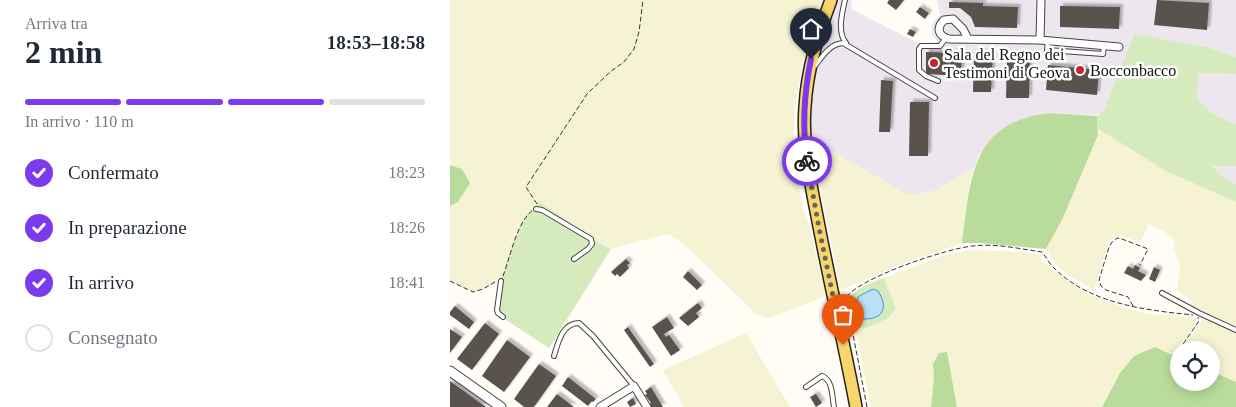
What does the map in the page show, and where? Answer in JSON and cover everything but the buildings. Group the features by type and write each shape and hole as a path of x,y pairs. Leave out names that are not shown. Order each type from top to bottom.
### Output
{"main road":[{"path":"831,0 814,48 808,75 804,115 807,163 856,407"}],"street":[{"path":"1041,0 1044,40"},
{"path":"968,39 958,24 948,18 942,21 938,28 939,33 946,38 968,39 1044,40 1119,47"},
{"path":"450,371 500,407"},
{"path":"600,407 634,386 646,407"}],"lane":[{"path":"845,0 841,31 843,40 848,45 934,98"},
{"path":"938,81 919,70 919,49 921,46 938,47 943,44 946,38"},
{"path":"808,75 829,48 838,43 848,45"},
{"path":"536,209 542,210 591,239 592,244 590,248 574,258"},
{"path":"501,281 497,310 498,314 503,317"},
{"path":"1162,293 1197,314 1236,330"},
{"path":"554,356 563,332 571,324 579,323 593,336 634,386"},
{"path":"806,387 822,376 826,377 830,382 834,407"}],"path":[{"path":"450,281 475,292 501,281 526,216 536,209 537,203 528,192 526,186 587,94 610,72 624,62 634,49 639,32 643,0"},
{"path":"1133,307 1128,297 1106,290 1101,286 1099,280 1109,247 1117,238 1148,249 1140,265"},
{"path":"867,407 846,298 849,293 872,279 916,262 973,246 1007,247 1042,252 1052,267 1066,278 1106,299 1150,310 1197,314 1199,321 1186,341"}],"shaded area":[{"path":"450,0 824,0 810,36 803,62 794,111 794,136 802,205 810,228 826,296 769,318 757,315 686,246 669,234 611,249 535,199 536,209 526,216 501,281 475,292 450,281 450,206 458,202 462,169 450,165"},
{"path":"835,0 852,0 851,9 920,44 938,42 932,35 932,25 940,15 937,0 1236,0 1236,57 1204,46 1134,34 1105,108 1099,115 1050,113 1001,130 979,155 974,168 935,191 915,195 905,193 808,138 812,77"},
{"path":"1198,73 1236,74 1236,124 1211,113 1197,100"},
{"path":"1098,129 1166,171 1236,202 1236,326 1190,306 1192,302 1177,290 1180,266 1173,246 1175,241 1164,231 1149,224 1140,243 1123,236 1116,236 1109,241 1094,290 1056,265 1046,249 1062,220 1098,135"},
{"path":"812,140 905,193 915,195 935,191 974,168 970,180 962,243 899,265 841,290 815,164"},
{"path":"1210,166 1236,166 1236,184 1225,178"},
{"path":"971,250 1024,252 1040,255 1042,261 1048,266 1090,295 1124,308 1148,314 1192,317 1196,319 1195,326 1183,341 1170,341 1170,353 1155,347 1120,373 1102,407 957,407 947,352 933,364 934,377 931,407 871,407 855,326 864,329 896,308 884,278 942,256"},
{"path":"1204,318 1236,332 1236,382 1220,375 1220,341 1187,341"},
{"path":"746,333 790,407 684,407 663,370"},
{"path":"450,371 501,407 450,407"}],"green space":[{"path":"1134,34 1204,46 1236,57 1236,74 1198,73 1197,99 1211,113 1236,124 1236,166 1211,166 1225,178 1236,184 1236,202 1166,171 1098,129 1097,116 1105,108"},
{"path":"1050,113 1097,116 1098,135 1062,220 1046,249 962,243 968,197 973,176 979,157 989,141 1004,128 1024,119"},
{"path":"450,165 462,169 470,183 458,202 450,206"},
{"path":"537,200 611,249 549,348 500,316 498,307 501,281 516,237 526,216 536,209"},
{"path":"884,278 896,308 888,318 864,329 855,326 848,299 860,289"},
{"path":"1155,347 1170,354 1170,391 1220,391 1220,375 1236,382 1236,407 1102,407 1120,373 1134,356"},
{"path":"947,352 957,407 931,407 934,377 933,364 939,353"}],"water":[{"path":"873,289 878,291 881,297 883,303 882,312 875,317 862,319 856,301 859,296"}],"way so far":[{"path":"807,161 843,345"}],"place":[{"name":"Sala del Regno dei Testimoni di Geova","path":"934,63"},
{"name":"Bocconbacco","path":"1080,70"}],"route":[{"path":"807,161 804,115 811,59"}]}
